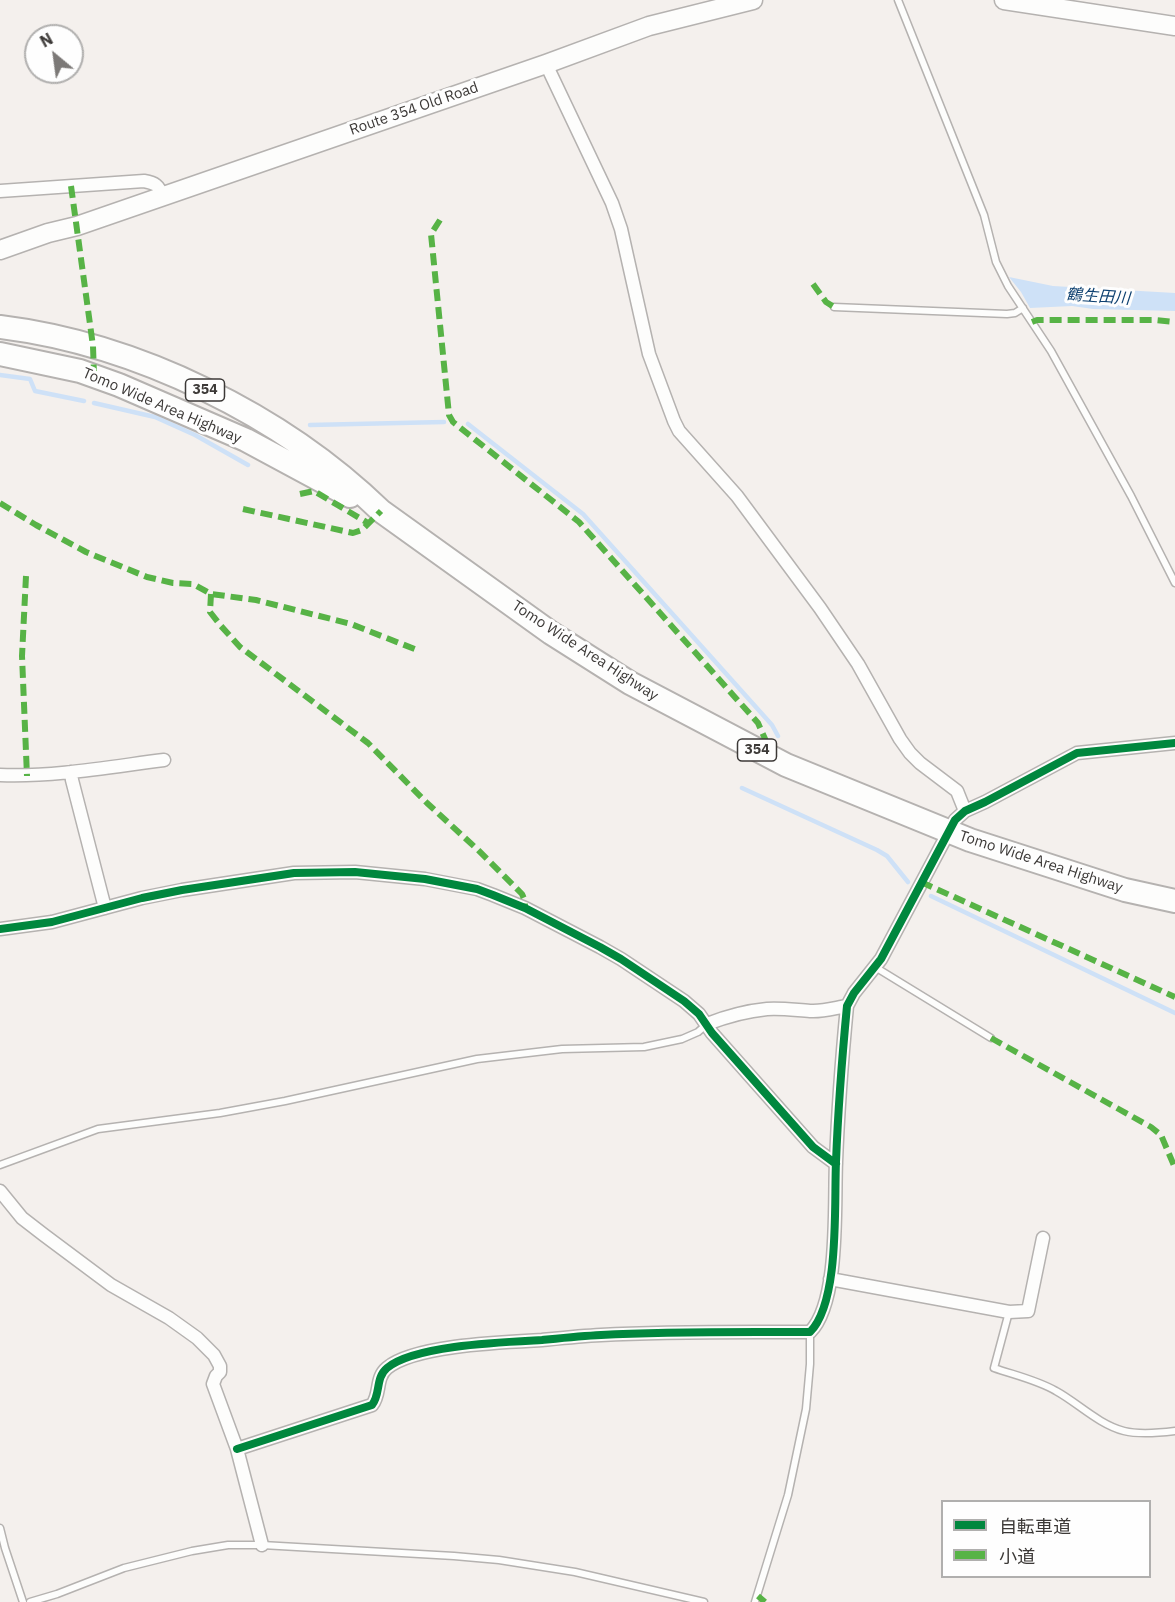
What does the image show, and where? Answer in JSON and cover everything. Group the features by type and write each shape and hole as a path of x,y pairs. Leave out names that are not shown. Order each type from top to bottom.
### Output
{"highway":[{"name":"Tomo Wide Area Highway","path":"0,327 81,343 152,366 192,383 247,412 313,453 358,488 381,511 551,633 630,684 786,765 948,832 1125,890 1175,901"},
{"name":"Tomo Wide Area Highway","path":"0,354 80,371 119,385 246,440 381,511"}],"street":[{"name":"Route 354 Old Road","path":"0,250 48,232 77,226 546,64 649,26 746,0"},
{"path":"1004,0 1045,3 1175,26"},
{"path":"546,64 612,203 621,229 649,354 679,431 737,496 820,608 858,664 910,753 957,790 965,811"},
{"path":"0,191 144,181 155,183 162,196"},
{"name":"Route 354 Old Road","path":"0,261 50,241 77,226"},
{"path":"237,1449 372,1405 377,1395 381,1376 386,1369 403,1359 424,1353 495,1342 600,1335 810,1332 817,1325 822,1314 830,1279 848,1006 854,993 881,959 955,820 965,811 1077,753 1175,743"},
{"path":"0,775 27,776 71,772 164,760"},
{"path":"71,772 105,908"},
{"path":"0,929 52,922 182,890 294,873 377,873 453,883 477,889 525,908 614,955 684,1001 699,1014 712,1033 813,1147 836,1164"},
{"path":"706,1024 766,1009 812,1011 848,1006"},
{"path":"0,1191 22,1218 44,1235 111,1285 169,1318 208,1348 220,1366 220,1372 213,1384 237,1449 262,1545"},
{"path":"830,1279 1009,1312 1028,1311 1043,1238"}],"lane":[{"path":"898,0 984,215 996,262 1008,286 1051,351 1131,496 1175,583"},
{"path":"834,308 1007,314 1015,313 1023,308"},
{"path":"874,967 991,1038"},
{"path":"0,1165 98,1129 242,1109 487,1058 562,1049 644,1047 682,1039 698,1032 706,1024"},
{"path":"1009,1312 994,1368 1055,1390 1110,1425 1125,1431 1154,1433 1175,1431"},
{"path":"755,1602 788,1495 806,1409 810,1332"},
{"path":"0,1528 23,1602"},
{"path":"30,1602 124,1568 182,1553 228,1545 432,1554 499,1560 585,1574 704,1602"}],"water":[{"name":"鶴生田川","path":"1009,277 1053,286 1175,293 1175,311 1093,309 1072,306 1030,308"}],"waterway":[{"path":"0,375 30,379 35,391 84,401"},
{"path":"94,403 155,417 195,435 248,465"},
{"path":"310,425 444,422"},
{"path":"468,424 583,514 772,725 778,736"},
{"path":"742,788 877,850 887,856 908,882"},
{"path":"931,896 1175,1013"}],"marked path":[{"path":"71,186 93,346 94,375"},
{"path":"440,220 431,234 449,415 453,422 579,522 758,723 766,741 765,755"},
{"path":"813,284 826,302 834,307"},
{"path":"1032,322 1037,320 1175,322"},
{"path":"300,494 314,491 368,523"},
{"path":"0,503 86,552 147,577 173,583 193,584 211,594 256,600 351,624 417,650"},
{"path":"243,509 353,533 362,530 381,511"},
{"path":"26,576 22,656 27,776"},
{"path":"211,594 210,612 240,647 368,743 522,894 525,908"},
{"path":"921,882 1175,997"},
{"path":"991,1038 1151,1127 1161,1135 1175,1168"},
{"path":"758,1596 765,1602"}],"cycle path":[{"path":"237,1449 372,1405 383,1372 400,1360 417,1354 461,1346 586,1336 706,1332 810,1332 820,1318 826,1299 834,1252 838,1123 847,1006 854,993 881,959 955,820 965,811 1077,753 1175,743"},
{"path":"0,929 52,922 182,890 294,873 355,872 425,879 477,889 525,908 600,947 684,1001 699,1014 712,1033 813,1147 836,1164"}]}
